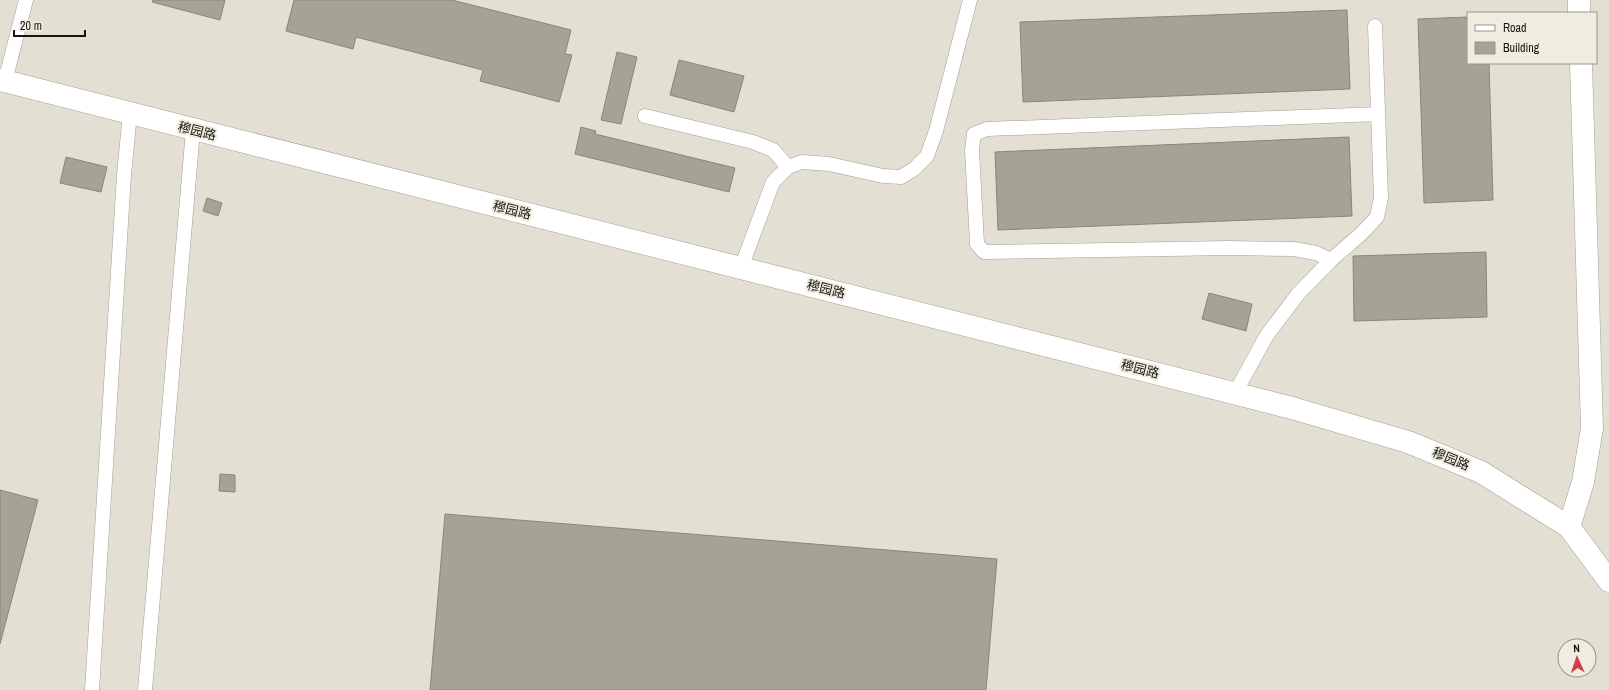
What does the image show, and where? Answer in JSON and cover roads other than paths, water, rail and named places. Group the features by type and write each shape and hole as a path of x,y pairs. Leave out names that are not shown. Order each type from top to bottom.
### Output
{"street":[{"path":"1579,0 1579,12"},
{"path":"1569,526 1583,482 1592,428 1581,64"},
{"name":"穆园路","path":"2,80 193,130 1235,393 1408,442 1481,472 1569,526 1609,580"}],"lane":[{"path":"2,80 26,0"},
{"path":"741,268 773,182 788,167 802,162 830,164 883,176 901,177 914,169 927,156 936,131 970,0"},
{"path":"1235,393 1267,335 1298,294 1331,260 1361,234 1377,217 1381,198 1375,26"},
{"path":"92,690 124,175 130,114"},
{"path":"1331,260 1316,253 1294,249 1229,248 984,252 977,244 972,150 974,134 987,129 1378,114"},
{"path":"644,116 752,142 773,150 788,167"},
{"path":"145,690 193,130"}]}
